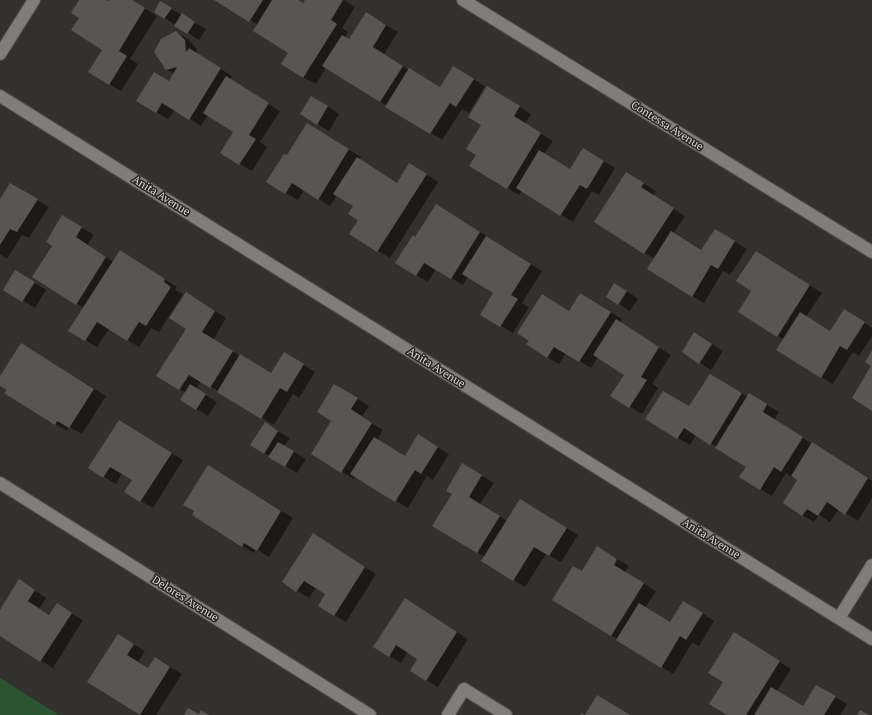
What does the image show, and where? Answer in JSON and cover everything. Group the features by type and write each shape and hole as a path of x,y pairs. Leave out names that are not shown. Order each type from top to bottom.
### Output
{"street":[{"path":"0,54 34,0"},
{"name":"Contessa Avenue","path":"463,0 872,252"},
{"name":"Anita Avenue","path":"0,96 872,639"},
{"name":"Delores Avenue","path":"0,483 370,715"},
{"path":"839,618 872,565"},
{"path":"448,715 464,689 506,715"}],"green space":[{"path":"0,678 59,715 0,715"}],"building":[{"path":"79,0 132,0 145,8 119,51 127,56 109,85 88,72 102,50 71,30 79,18 71,13"},
{"path":"214,0 263,0 249,22"},
{"path":"272,0 298,0 303,3 305,0 343,0 331,20 337,24 303,78 281,64 288,53 253,31"},
{"path":"160,1 172,8 164,19 154,12"},
{"path":"366,12 386,25 373,47 403,66 380,102 322,66 342,35 349,39"},
{"path":"182,13 195,22 187,34 174,26"},
{"path":"176,31 185,40 186,52 189,48 221,68 189,120 162,103 156,113 136,101 154,72 169,81 177,67 166,70 154,52 161,39"},
{"path":"453,66 474,79 456,107 450,103 430,134 385,107 409,68 440,87"},
{"path":"226,76 269,103 249,135 256,139 239,165 220,153 233,132 203,113"},
{"path":"487,86 520,106 514,116 541,133 507,189 469,166 476,155 466,149 481,125 468,117"},
{"path":"311,96 328,106 317,125 300,114"},
{"path":"307,123 349,149 318,200 292,183 285,194 266,182 284,154 287,155"},
{"path":"583,148 604,161 587,189 580,185 560,216 516,188 539,150 570,169"},
{"path":"357,157 397,183 409,163 427,174 377,252 349,234 358,220 348,214 353,206 333,194"},
{"path":"626,172 644,183 641,187 674,208 644,254 594,222"},
{"path":"10,183 38,199 17,232 10,229 0,245 0,199"},
{"path":"436,204 480,232 451,279 424,263 416,276 395,263 413,235 415,237"},
{"path":"62,215 82,227 76,237 106,257 76,305 32,277 52,246 46,242"},
{"path":"715,229 735,241 718,269 711,265 692,297 647,269 671,231 701,250"},
{"path":"486,236 531,264 511,295 518,299 500,327 480,315 493,293 462,274"},
{"path":"120,250 165,279 164,282 171,287 146,326 139,322 127,341 97,322 85,341 68,331"},
{"path":"756,251 810,285 777,337 738,312 751,291 736,281"},
{"path":"15,270 35,282 22,302 3,290"},
{"path":"614,283 627,291 618,305 606,297"},
{"path":"186,292 215,311 202,332 233,351 210,388 189,375 179,390 156,376 186,329 169,318"},
{"path":"580,293 611,312 579,362 554,347 547,358 526,344 529,341 517,333 542,294 569,311"},
{"path":"844,309 865,322 847,350 840,346 821,378 776,350 800,312 830,331"},
{"path":"616,319 659,347 641,377 647,380 629,408 610,396 624,375 593,355"},
{"path":"694,332 712,344 699,364 682,352"},
{"path":"21,343 94,389 69,428 57,421 55,425 4,393 7,390 0,386 0,376"},
{"path":"872,350 872,411 852,398 871,366 865,362"},
{"path":"284,352 304,364 287,392 280,388 261,419 217,392 240,354 271,373"},
{"path":"710,374 742,393 710,445 684,428 677,439 645,419 663,391 689,406"},
{"path":"190,384 206,394 196,410 180,400"},
{"path":"334,384 358,398 351,409 372,423 341,473 311,454 331,421 317,412"},
{"path":"749,393 767,404 763,412 803,437 781,472 774,467 760,490 739,477 746,467 715,448"},
{"path":"119,420 172,453 140,502 124,492 132,480 110,467 103,478 88,468"},
{"path":"265,422 278,431 264,454 250,445"},
{"path":"418,434 438,447 421,474 415,470 395,502 350,474 374,437 405,456"},
{"path":"278,442 294,451 285,467 268,457"},
{"path":"812,442 868,478 845,515 827,502 818,516 807,509 802,516 783,503 797,480 791,476"},
{"path":"462,463 482,475 469,497 500,516 477,553 432,526 452,494 446,491"},
{"path":"208,465 281,511 257,551 244,543 242,547 192,515 194,511 183,505"},
{"path":"520,499 567,528 549,556 534,547 513,581 481,561"},
{"path":"313,533 365,567 334,616 318,606 325,594 304,581 296,592 282,582"},
{"path":"597,546 617,559 614,565 644,583 611,636 552,600 573,566 582,571"},
{"path":"19,579 35,590 28,601 49,615 57,603 72,613 40,662 0,636 0,610"},
{"path":"405,598 457,632 426,681 410,671 417,659 396,645 389,657 373,647"},
{"path":"683,601 703,613 686,640 680,636 661,668 616,640 639,603 670,622"},
{"path":"734,632 780,661 746,715 727,715 709,704 723,682 708,673"},
{"path":"118,634 134,644 127,655 148,668 155,657 170,667 140,715 87,682"},
{"path":"816,685 836,696 824,715 754,715 771,687 803,706"},
{"path":"597,695 630,715 585,715"},
{"path":"188,708 199,714 201,710 209,715 184,715"},
{"path":"860,710 869,715 857,715"}]}
